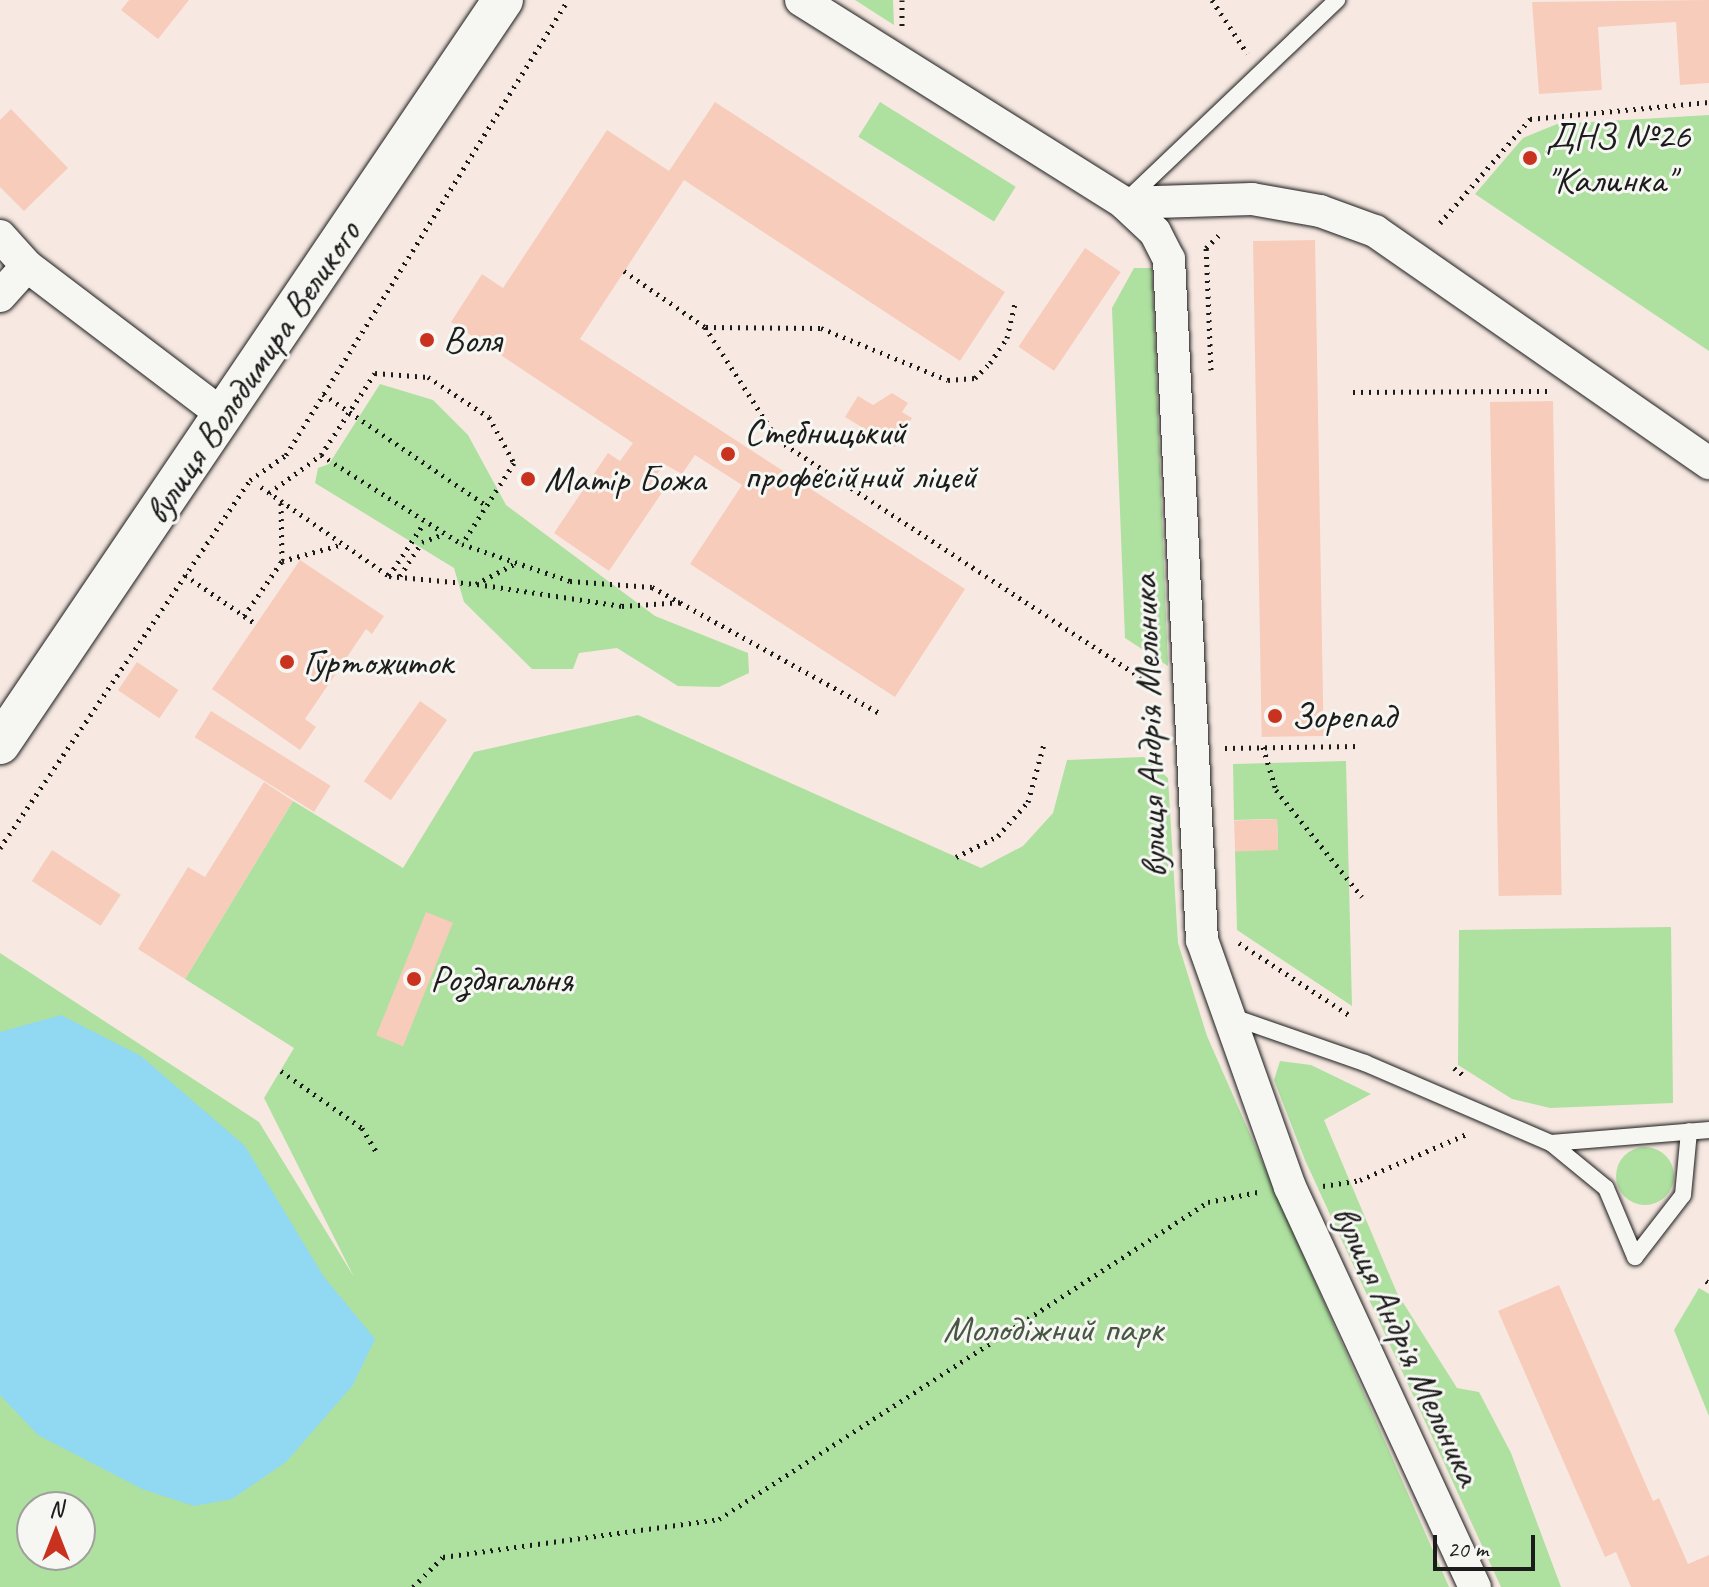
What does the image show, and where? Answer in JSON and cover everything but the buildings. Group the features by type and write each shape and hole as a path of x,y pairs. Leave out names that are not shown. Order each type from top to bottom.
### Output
{"street":[{"name":"вулиця Володимира Великого","path":"0,744 503,0"},
{"name":"вулиця Андрія Мельника","path":"801,0 1124,203 1155,232 1169,259 1196,906 1222,1014 1290,1187 1475,1587"},
{"path":"1124,203 1252,199 1320,211 1375,231 1709,463"},
{"path":"0,236 27,266 223,415"},
{"path":"0,296 27,266"}],"lane":[{"path":"1124,203 1248,89 1337,0"},
{"path":"1222,1014 1551,1143 1606,1188 1635,1257 1683,1195 1689,1131"},
{"path":"1551,1143 1709,1130"}],"path":[{"path":"0,848 250,480 286,455 568,0"},
{"path":"902,0 902,25"},
{"path":"1212,0 1250,59 1248,89"},
{"path":"1440,223 1530,119 1709,102"},
{"path":"624,271 705,327 778,440 1170,697"},
{"path":"705,327 821,328 948,380 975,378 1007,338 1016,300"},
{"path":"269,493 321,455 375,373 428,377 489,417 514,463 462,544"},
{"path":"1353,392 1604,391"},
{"path":"323,394 486,505"},
{"path":"321,455 424,523 462,544 570,581 652,587 685,602 879,713"},
{"path":"261,487 389,576 476,584 622,606 646,600 685,602"},
{"path":"244,616 282,561 281,501"},
{"path":"389,576 424,523"},
{"path":"400,577 422,542 446,536"},
{"path":"282,561 343,544"},
{"path":"476,584 514,564"},
{"path":"185,575 256,624"},
{"path":"646,600 652,587"},
{"path":"956,857 998,836 1028,802 1044,744"},
{"path":"1225,748 1359,746"},
{"path":"1263,747 1276,790 1362,897"},
{"path":"1233,938 1352,1017"},
{"path":"1454,1068 1476,1084"},
{"path":"281,1071 362,1128 376,1151"},
{"path":"413,1587 443,1557 719,1519 1208,1202 1290,1187 1360,1180 1454,1142 1491,1118"}],"green space":[{"path":"855,0 893,0 894,25"},
{"path":"880,102 1016,187 994,222 858,137"},
{"path":"1709,115 1709,351 1475,194 1523,138 1557,124"},
{"path":"1134,268 1152,268 1168,666 1125,638 1112,308"},
{"path":"380,384 433,400 468,435 506,505 655,616 748,653 749,673 719,687 678,686 617,648 579,653 573,669 532,669 464,602 454,568 315,483 318,468 329,464"},
{"name":"Молодіжний парк","path":"638,715 981,868 1023,846 1053,813 1067,760 1144,757 1168,778 1178,943 1207,1036 1449,1587 0,1587 0,953 259,1122 354,1277 264,1098 294,1048 185,979 293,801 403,868 474,752"},
{"path":"1346,761 1352,1006 1237,930 1235,851 1278,849 1277,819 1234,820 1233,764"},
{"path":"1671,927 1673,1103 1550,1108 1512,1099 1458,1065 1459,930"},
{"path":"1280,1061 1311,1065 1371,1094 1324,1120 1397,1293 1457,1388 1479,1392 1511,1453 1561,1587 1501,1587 1305,1160 1274,1080"},
{"path":"1645,1147 1666,1155 1674,1176 1666,1197 1645,1205 1624,1197 1616,1176 1624,1155"},
{"path":"1699,1288 1709,1294 1709,1416 1674,1330"}],"water":[{"path":"61,1015 141,1056 245,1146 324,1277 375,1339 353,1385 286,1462 232,1499 194,1506 142,1489 38,1435 0,1395 0,1032"}],"place":[{"name":"ДНЗ №26 \"Калинка\"","path":"1530,158"},
{"name":"Воля","path":"427,340"},
{"name":"Стебницький професійний ліцей","path":"728,454"},
{"name":"Матір Божа","path":"528,479"},
{"name":"Гуртожиток","path":"287,662"},
{"name":"Зорепад","path":"1275,716"},
{"name":"Роздягальня","path":"414,979"}]}
